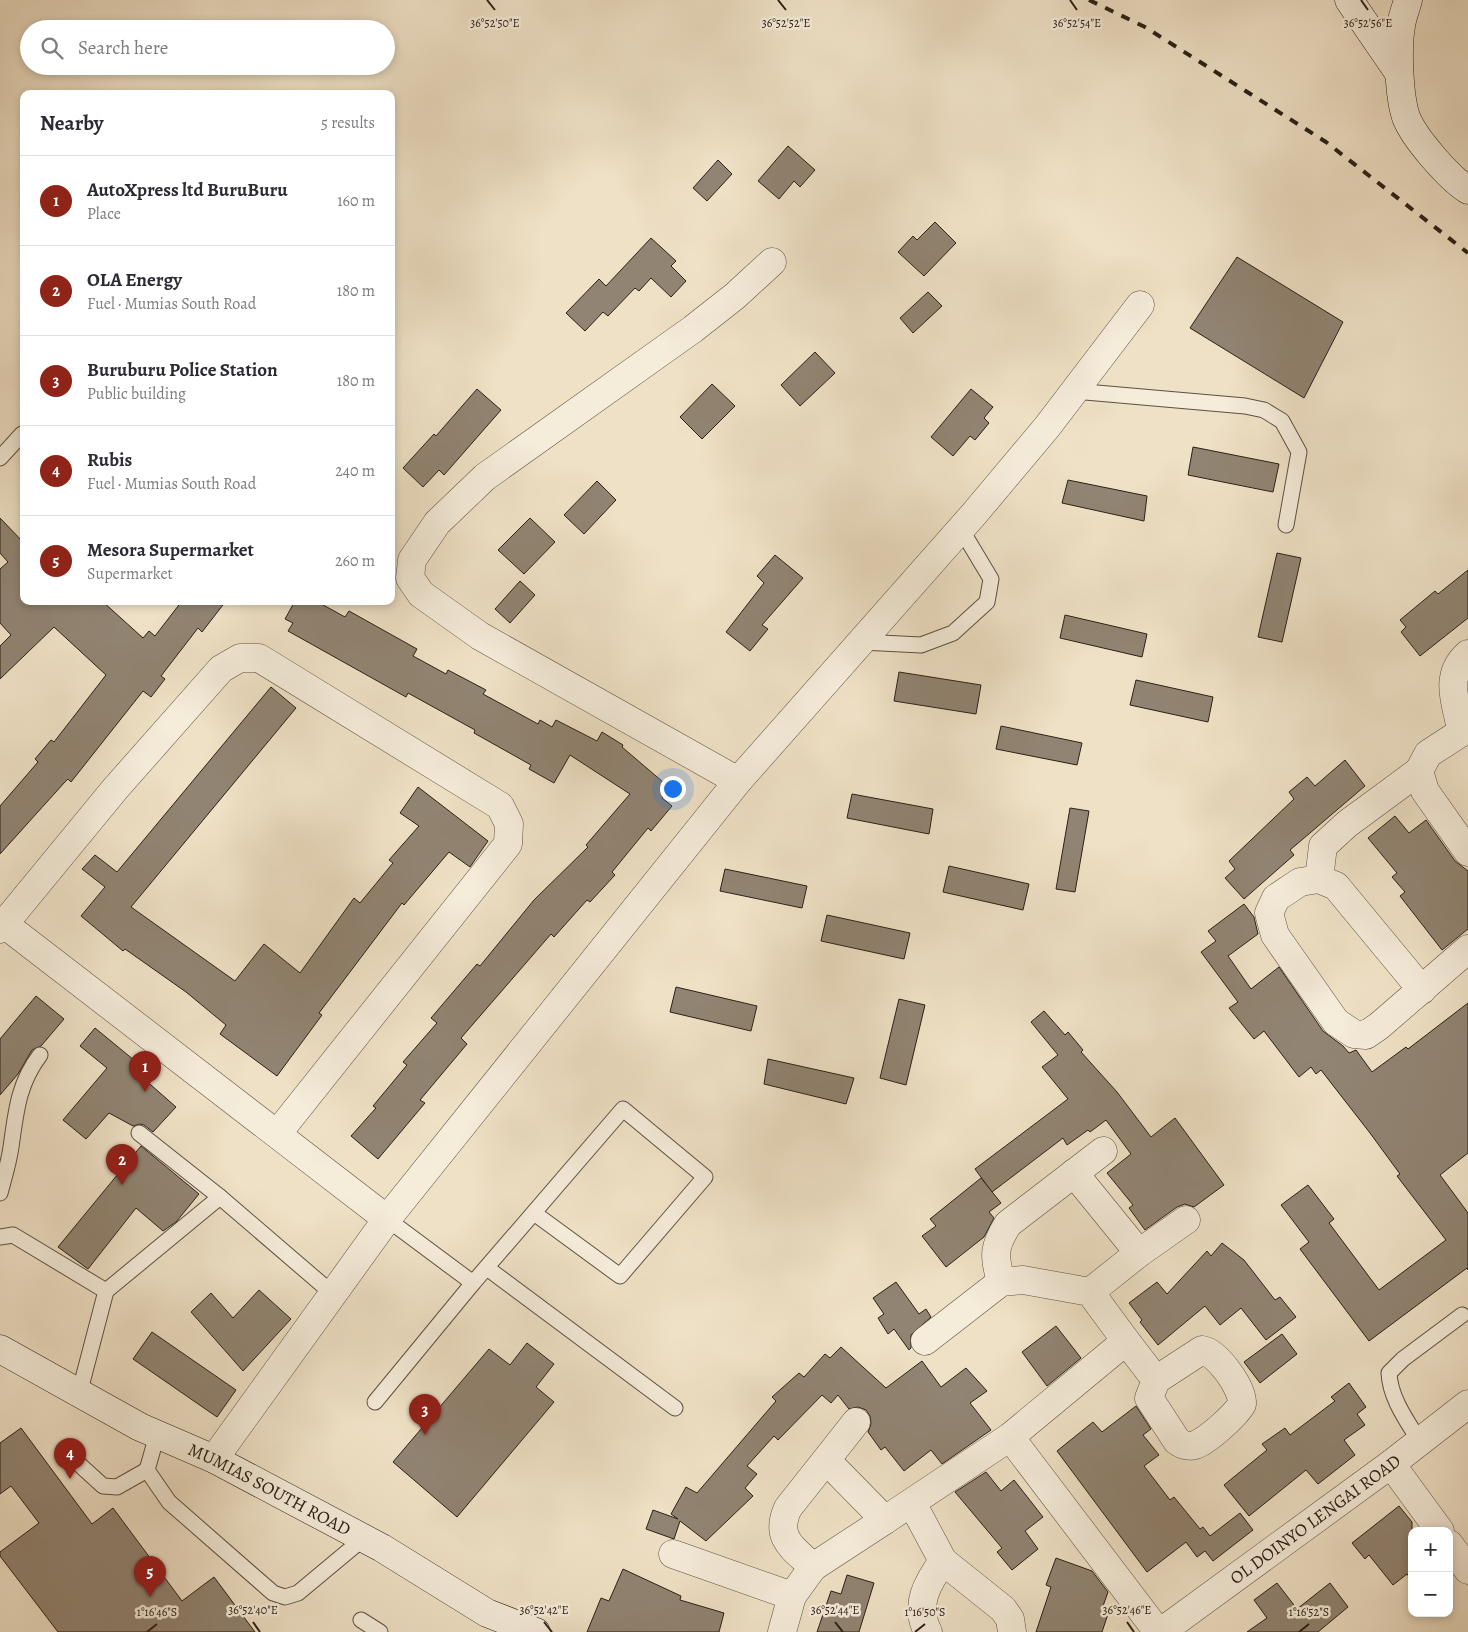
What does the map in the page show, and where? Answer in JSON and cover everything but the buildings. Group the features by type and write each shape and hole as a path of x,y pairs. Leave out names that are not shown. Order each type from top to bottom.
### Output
{"street":[{"path":"1349,0 1399,73"},
{"path":"1408,0 1401,26 1399,73 1406,118 1431,155 1460,185 1468,190"},
{"path":"738,781 480,636 421,594 410,578 412,560 437,523 485,477 693,329 735,296 772,262"},
{"path":"214,1459 387,1219 738,781 961,529 1074,392 1140,305"},
{"path":"1319,878 1323,846 1347,824 1419,771 1428,754 1465,730 1452,687 1459,662 1468,654"},
{"path":"277,1134 508,844 509,824 500,806 259,658 240,658 221,669 116,789 2,926 387,1219"},
{"path":"1419,771 1425,791 1468,852"},
{"path":"1422,990 1336,886 1319,878 1300,882 1276,898 1269,913 1275,935 1336,1022 1354,1034 1366,1035 1379,1026 1422,990 1468,949"},
{"path":"1001,1282 994,1258 998,1240 1008,1224 1103,1152"},
{"path":"1074,1173 1139,1253"},
{"path":"1090,1292 1139,1253 1186,1220"},
{"path":"925,1341 1001,1282 1023,1280 1090,1292 1156,1380"},
{"path":"782,1632 792,1596 813,1568 1010,1437 1126,1341"},
{"name":"MUMIAS SOUTH ROAD","path":"0,1349 157,1434 214,1459 364,1538 487,1613 536,1632"},
{"name":"OL DOINYO LENGAI ROAD","path":"1160,1632 1392,1464 1468,1404"},
{"path":"813,1568 788,1543 782,1532 781,1522 788,1508 856,1422"},
{"path":"1010,1437 1160,1632"},
{"path":"827,1461 885,1520"},
{"path":"1392,1464 1437,1527"},
{"path":"912,1503 943,1561 1004,1609 1010,1619 1012,1632"},
{"path":"1453,1549 1468,1570"},
{"path":"673,1554 792,1596"},
{"path":"928,1632 924,1624 921,1602 931,1578 943,1561"}],"lane":[{"path":"1074,392 1245,406 1264,410 1282,421 1299,452 1286,525"},
{"path":"0,458 20,436"},
{"path":"861,642 921,644 952,633 987,602 991,579 961,529"},
{"path":"0,1193 11,1148 14,1117 27,1072 40,1055"},
{"path":"375,1402 473,1284 623,1109 705,1177 620,1276 534,1213"},
{"path":"139,1133 220,1197 333,1294"},
{"path":"80,1394 106,1291 220,1197"},
{"path":"387,1219 473,1284"},
{"path":"0,1237 13,1235 106,1291"},
{"path":"487,1268 675,1408"},
{"path":"1420,1442 1400,1408 1390,1384 1389,1372 1462,1315"},
{"path":"68,1455 103,1486 117,1487 148,1470 157,1434"},
{"path":"148,1470 169,1502 273,1593 285,1598 298,1593 364,1538"},
{"path":"362,1620 380,1632"}],"railway":[{"path":"1089,0 1145,27 1326,142 1468,253"}],"place":[{"name":"AutoXpress ltd BuruBuru","path":"145,1092"},
{"name":"OLA Energy","path":"122,1185"},
{"name":"Buruburu Police Station","path":"425,1435"},
{"name":"Rubis","path":"70,1479"},
{"name":"Mesora Supermarket","path":"150,1597"}]}
